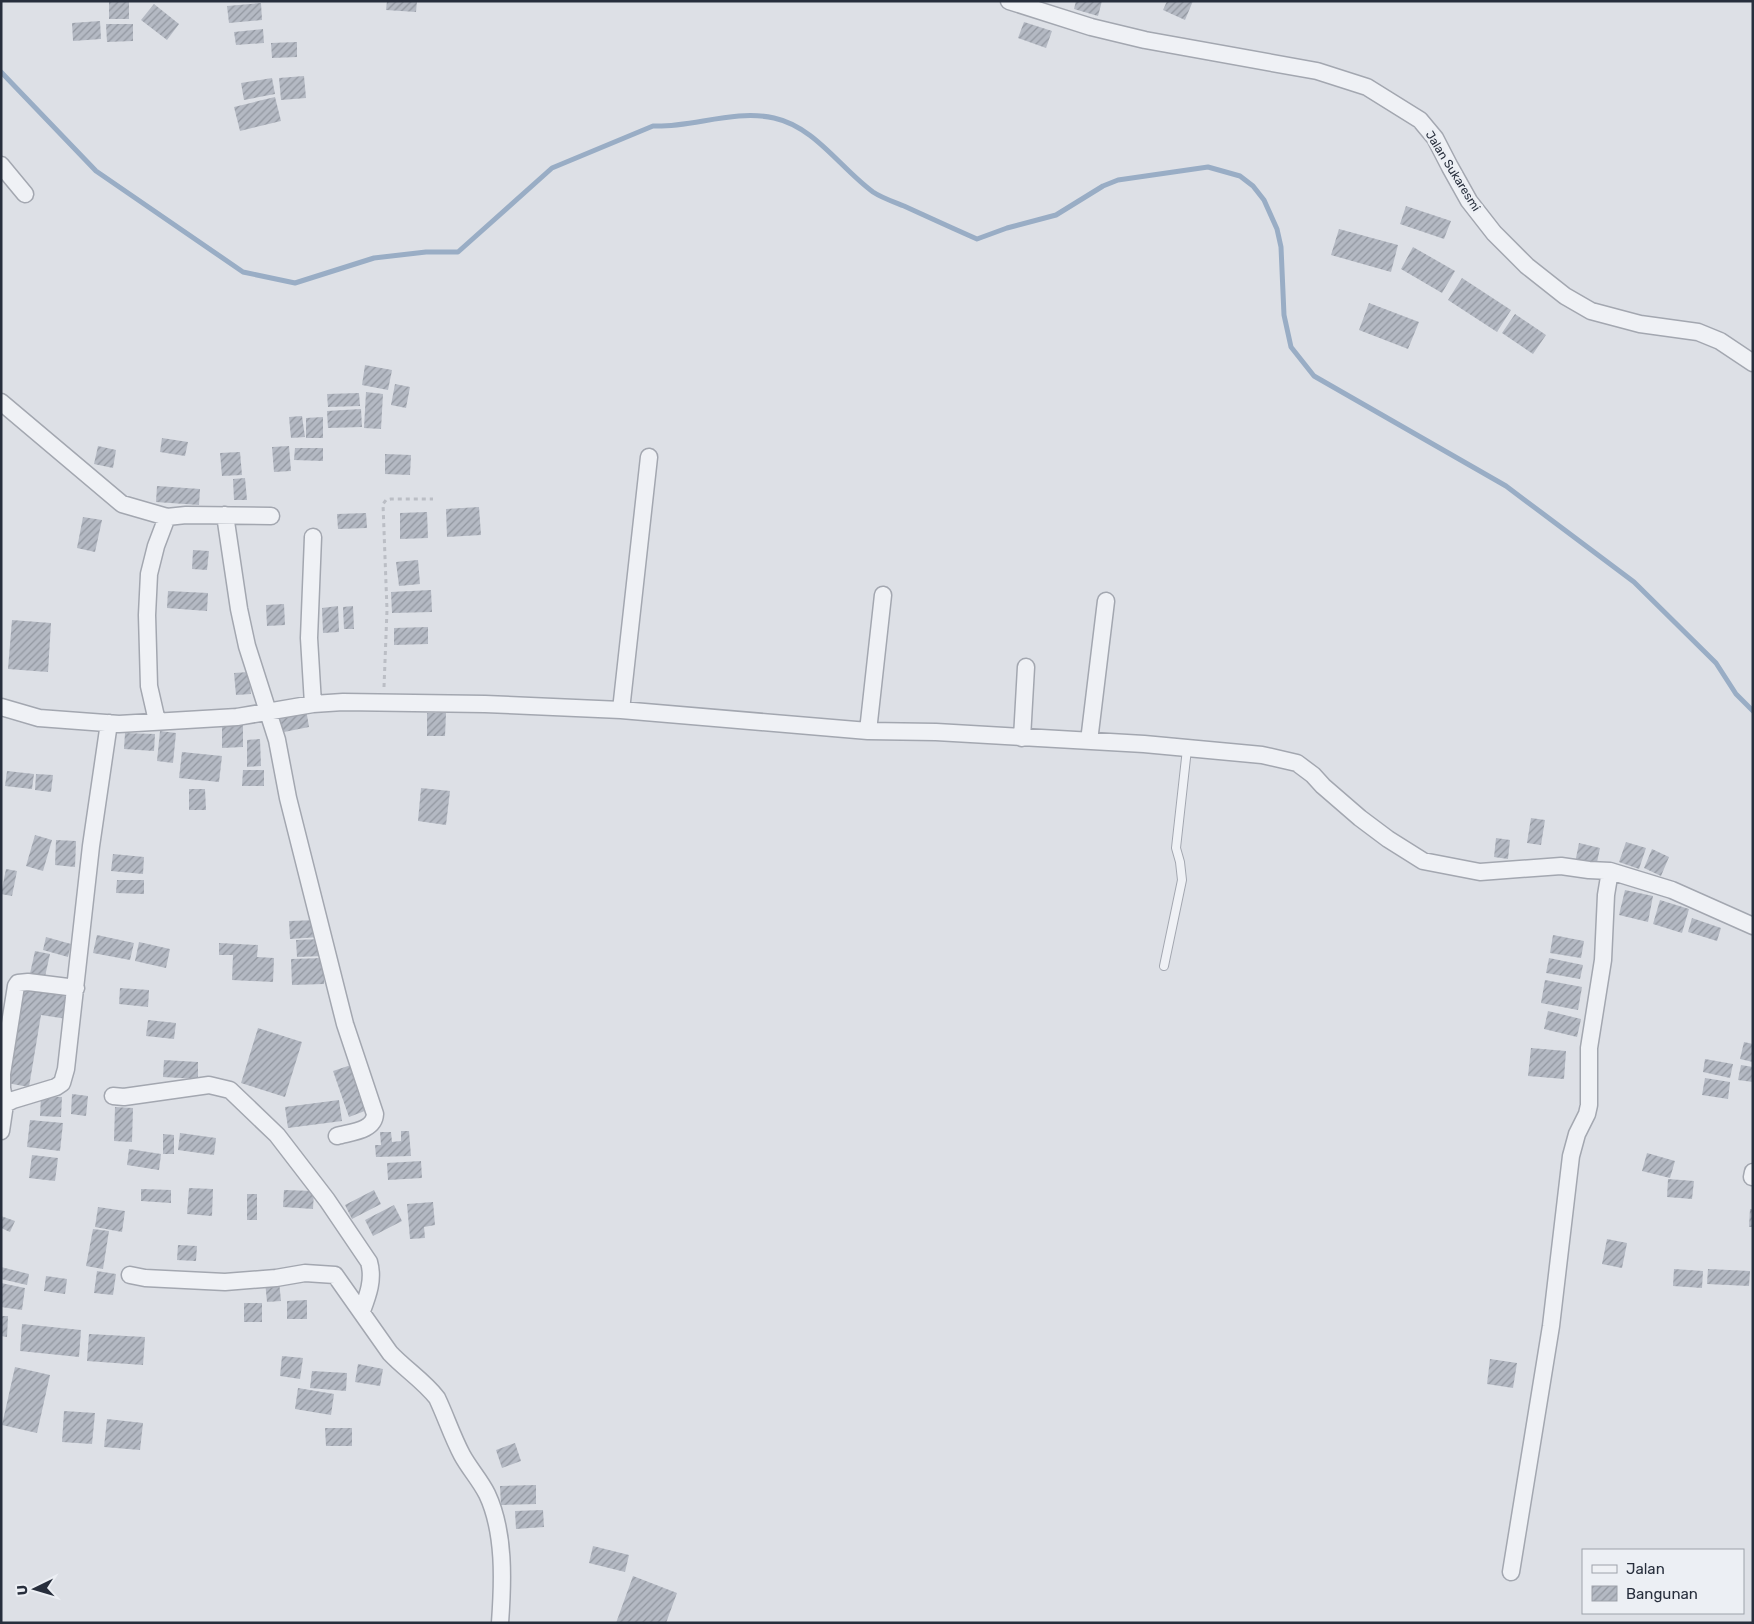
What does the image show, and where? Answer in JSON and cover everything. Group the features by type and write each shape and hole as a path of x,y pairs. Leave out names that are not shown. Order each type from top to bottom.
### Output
{"street":[{"name":"Jalan Sukaresmi","path":"1009,1 1084,25 1145,40 1316,71 1367,87 1420,120 1435,138 1469,200 1494,233 1527,266 1565,296 1591,311 1640,324 1698,332 1720,341 1753,363"},
{"path":"1,165 25,194"},
{"path":"1,402 122,504 167,517 186,515 271,516"},
{"path":"621,710 649,457"},
{"path":"225,515 245,637 266,712 277,740 288,798 345,1024 375,1114 375,1120 369,1127 337,1136"},
{"path":"157,721 149,686 147,615 149,574 156,546 167,517"},
{"path":"313,537 309,638 313,704"},
{"path":"868,731 883,595"},
{"path":"1089,741 1106,601"},
{"path":"1022,738 1026,667"},
{"path":"1,708 39,718 109,723 237,718 313,704 343,702 485,704 621,710 868,731 936,732 1144,744 1262,755 1297,763 1314,775 1360,818 1388,839 1423,861 1480,872 1561,866 1610,871 1672,890 1753,926"},
{"path":"5,1104 62,1083 66,1069 91,846 109,723"},
{"path":"1511,1572 1551,1326 1571,1156 1577,1134 1587,1114 1589,1105 1589,1048 1603,960 1606,895 1610,871"},
{"path":"1,1131 5,1104 2,1074 16,986 18,983 28,982 76,988"},
{"path":"113,1096 133,1096 209,1085 224,1088 235,1094 277,1135 327,1200 368,1262 371,1271 371,1281 362,1311"},
{"path":"130,1275 146,1278 225,1282 305,1273 335,1275 390,1353 431,1390 437,1398 462,1455 487,1494 495,1519 502,1569 500,1623"}],"lane":[{"path":"1164,966 1182,880 1176,848 1187,749"}],"path":[{"path":"383,703 387,610 384,504 386,500 391,498 433,499"}],"building":[{"path":"109,1 129,1 129,19 109,19"},
{"path":"387,1 417,1 416,12 386,10"},
{"path":"1076,1 1102,1 1098,16 1074,9"},
{"path":"1167,1 1193,1 1185,20 1163,10"},
{"path":"261,3 262,20 229,23 227,6"},
{"path":"154,4 179,24 167,40 141,20"},
{"path":"100,21 101,39 73,41 72,23"},
{"path":"1024,22 1052,31 1046,48 1018,38"},
{"path":"106,24 133,24 133,41 107,42"},
{"path":"263,29 264,43 236,45 234,32"},
{"path":"297,42 297,57 272,58 271,43"},
{"path":"304,76 306,98 281,100 279,78"},
{"path":"272,78 275,94 244,100 241,83"},
{"path":"275,97 281,121 240,131 234,107"},
{"path":"1406,206 1451,221 1444,239 1400,224"},
{"path":"1339,229 1398,245 1391,272 1331,255"},
{"path":"1413,247 1455,271 1442,293 1401,269"},
{"path":"1462,278 1511,310 1497,332 1448,300"},
{"path":"1369,303 1419,322 1408,349 1359,330"},
{"path":"1515,314 1546,335 1533,354 1502,333"},
{"path":"365,365 392,370 388,390 362,385"},
{"path":"395,384 410,387 406,408 391,405"},
{"path":"366,392 383,394 381,429 364,428"},
{"path":"359,393 360,406 328,407 327,394"},
{"path":"361,409 362,427 328,428 327,411"},
{"path":"302,416 305,437 291,438 289,417"},
{"path":"323,417 323,438 306,438 306,418"},
{"path":"162,438 188,442 185,456 160,452"},
{"path":"98,446 116,450 113,468 94,464"},
{"path":"289,446 291,471 274,472 272,447"},
{"path":"295,448 323,448 323,461 294,460"},
{"path":"240,452 242,475 222,476 220,453"},
{"path":"385,454 411,455 410,475 385,474"},
{"path":"245,478 247,500 234,500 233,479"},
{"path":"157,486 200,489 199,505 156,502"},
{"path":"479,507 481,535 447,537 446,509"},
{"path":"427,512 428,538 400,539 400,513"},
{"path":"366,513 367,528 338,529 337,514"},
{"path":"83,517 102,520 95,552 77,548"},
{"path":"193,550 209,551 207,570 192,569"},
{"path":"418,560 420,584 399,586 396,562"},
{"path":"431,590 432,612 392,613 391,592"},
{"path":"168,591 208,593 207,611 167,608"},
{"path":"284,604 285,625 267,626 266,605"},
{"path":"338,606 339,632 323,633 322,608"},
{"path":"353,606 354,629 344,629 343,607"},
{"path":"12,620 51,623 48,672 8,669"},
{"path":"428,627 428,644 394,645 394,628"},
{"path":"249,672 251,694 236,695 234,673"},
{"path":"306,709 309,727 279,733 275,714"},
{"path":"427,713 446,713 445,736 427,736"},
{"path":"222,725 243,725 243,747 222,748"},
{"path":"160,731 176,733 173,763 157,761"},
{"path":"125,733 155,734 154,751 124,749"},
{"path":"260,739 261,766 247,767 247,740"},
{"path":"182,752 222,756 219,782 179,778"},
{"path":"243,770 264,770 264,786 242,786"},
{"path":"7,771 34,774 32,789 5,786"},
{"path":"36,774 53,775 51,792 35,790"},
{"path":"421,788 450,791 446,825 418,821"},
{"path":"189,789 205,789 206,810 189,810"},
{"path":"1531,818 1545,820 1541,845 1527,843"},
{"path":"35,835 52,840 43,871 26,866"},
{"path":"1496,838 1510,840 1508,859 1494,857"},
{"path":"56,840 76,841 75,867 55,865"},
{"path":"1626,842 1646,848 1639,869 1619,862"},
{"path":"1579,843 1600,848 1596,867 1575,863"},
{"path":"1652,849 1669,857 1661,876 1644,868"},
{"path":"113,854 144,857 143,874 111,871"},
{"path":"6,869 17,871 12,896 1,894"},
{"path":"117,880 144,880 144,894 116,893"},
{"path":"1625,890 1653,896 1648,922 1619,915"},
{"path":"1660,900 1689,909 1682,933 1653,924"},
{"path":"1692,918 1721,928 1717,941 1688,932"},
{"path":"318,920 319,937 290,939 289,921"},
{"path":"97,935 134,943 130,960 93,953"},
{"path":"1553,935 1584,941 1581,958 1550,953"},
{"path":"46,937 71,944 68,957 43,950"},
{"path":"322,939 323,956 297,957 296,940"},
{"path":"139,942 170,949 166,968 135,961"},
{"path":"219,943 258,945 257,957 274,958 273,982 232,980 233,955 219,955"},
{"path":"35,951 50,954 44,981 29,978"},
{"path":"324,958 324,984 292,985 291,959"},
{"path":"1549,958 1583,965 1580,979 1546,973"},
{"path":"1545,980 1582,987 1578,1010 1541,1003"},
{"path":"23,985 71,994 67,1019 41,1015 29,1087 7,1083"},
{"path":"120,988 149,990 148,1007 119,1004"},
{"path":"1548,1011 1581,1019 1577,1037 1544,1029"},
{"path":"148,1020 176,1023 174,1039 146,1036"},
{"path":"258,1028 302,1042 285,1097 241,1083"},
{"path":"1744,1042 1753,1044 1753,1062 1740,1059"},
{"path":"1531,1048 1566,1051 1564,1079 1528,1076"},
{"path":"1705,1059 1733,1064 1730,1078 1703,1072"},
{"path":"164,1060 198,1062 198,1079 163,1077"},
{"path":"354,1064 370,1109 349,1117 333,1071"},
{"path":"1741,1065 1753,1067 1753,1082 1738,1080"},
{"path":"1705,1078 1730,1082 1728,1099 1702,1095"},
{"path":"72,1094 88,1096 86,1116 71,1114"},
{"path":"41,1096 62,1097 61,1117 40,1116"},
{"path":"339,1100 342,1121 288,1128 285,1107"},
{"path":"115,1107 133,1108 132,1142 114,1141"},
{"path":"30,1120 63,1123 60,1151 27,1147"},
{"path":"401,1131 409,1131 411,1156 376,1157 375,1145 381,1145 380,1132 391,1132 392,1142 401,1141"},
{"path":"180,1133 216,1138 214,1155 178,1150"},
{"path":"163,1134 174,1135 174,1154 163,1154"},
{"path":"129,1149 161,1154 159,1170 127,1165"},
{"path":"1647,1153 1675,1161 1670,1178 1642,1171"},
{"path":"32,1155 58,1158 55,1181 29,1178"},
{"path":"421,1161 422,1178 388,1180 387,1163"},
{"path":"1668,1179 1694,1181 1692,1199 1667,1197"},
{"path":"189,1188 213,1189 212,1216 187,1214"},
{"path":"141,1189 171,1190 171,1203 141,1201"},
{"path":"284,1190 314,1191 313,1209 283,1207"},
{"path":"374,1190 381,1204 352,1219 345,1205"},
{"path":"247,1194 257,1194 257,1220 247,1220"},
{"path":"433,1202 435,1225 424,1227 425,1238 410,1239 407,1204"},
{"path":"394,1205 402,1221 373,1236 365,1220"},
{"path":"98,1207 125,1211 122,1232 95,1227"},
{"path":"1750,1209 1753,1209 1753,1227 1749,1227"},
{"path":"1,1216 15,1221 10,1232 1,1228"},
{"path":"93,1229 109,1231 103,1269 86,1266"},
{"path":"1607,1239 1627,1243 1622,1268 1602,1264"},
{"path":"178,1245 197,1246 196,1261 177,1260"},
{"path":"1,1267 29,1274 27,1285 1,1279"},
{"path":"1674,1269 1703,1271 1702,1288 1673,1286"},
{"path":"1708,1269 1750,1271 1749,1286 1707,1284"},
{"path":"97,1271 116,1274 113,1295 94,1293"},
{"path":"46,1276 67,1279 65,1294 44,1291"},
{"path":"265,1281 279,1281 281,1301 267,1302"},
{"path":"1,1283 25,1288 22,1310 1,1307"},
{"path":"307,1300 307,1319 287,1319 287,1301"},
{"path":"244,1303 262,1303 262,1322 244,1322"},
{"path":"1,1316 8,1316 7,1337 1,1336"},
{"path":"22,1324 81,1330 79,1357 20,1351"},
{"path":"89,1334 145,1337 143,1365 87,1361"},
{"path":"282,1356 303,1358 300,1379 280,1376"},
{"path":"1490,1359 1517,1363 1513,1388 1487,1384"},
{"path":"358,1364 383,1369 380,1386 355,1382"},
{"path":"15,1367 50,1375 37,1433 2,1425"},
{"path":"312,1371 347,1373 346,1391 310,1388"},
{"path":"298,1388 334,1394 331,1415 295,1409"},
{"path":"64,1411 95,1413 92,1444 62,1442"},
{"path":"107,1419 143,1423 140,1450 104,1447"},
{"path":"325,1428 352,1428 352,1446 326,1446"},
{"path":"515,1443 521,1461 502,1468 496,1450"},
{"path":"536,1485 536,1504 501,1505 500,1486"},
{"path":"543,1510 544,1527 516,1529 515,1511"},
{"path":"593,1546 629,1555 625,1572 589,1563"},
{"path":"633,1576 677,1593 666,1623 616,1623"}],"waterway":[{"path":"1,72 96,171 243,272 295,283 374,258 426,252 458,252 552,168 653,126 667,126 728,117 759,116 789,123 815,139 873,192 977,239 1007,228 1056,215 1103,186 1118,180 1208,167 1240,176 1253,186 1264,200 1277,229 1281,247 1284,315 1291,347 1314,376 1506,486 1634,582 1716,663 1736,694 1753,711"}]}
